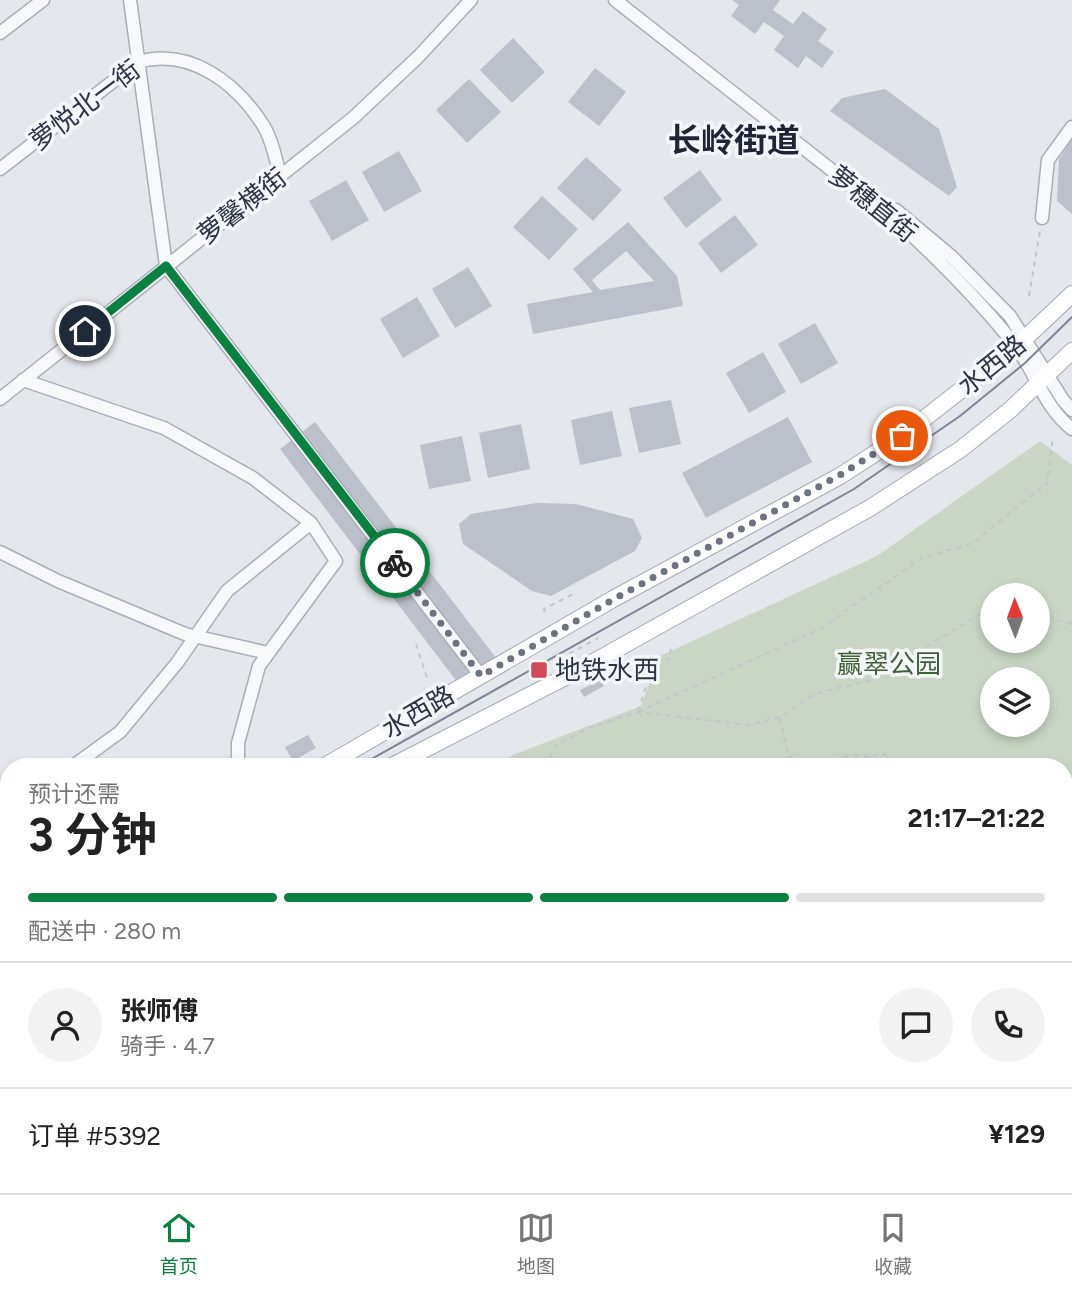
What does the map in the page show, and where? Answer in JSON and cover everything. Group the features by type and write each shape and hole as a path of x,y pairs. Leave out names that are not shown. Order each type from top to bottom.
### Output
{"main road":[{"name":"水西路","path":"339,758 614,599 840,475 902,436 1021,343 1072,294"},
{"name":"水西路","path":"408,758 581,669 870,508 961,449 1072,351"}],"street":[{"path":"0,33 43,0"},
{"path":"130,0 166,266 481,676"},
{"name":"萝馨横街","path":"2,395 280,176 391,84 471,0"},
{"name":"萝穗直街","path":"615,0 898,223 1021,343"},
{"name":"萝穗直街","path":"629,0 925,233 979,282 1021,343"},
{"name":"萝悦北一街","path":"0,169 138,62 157,57 188,61 231,84 264,126 280,176"},
{"path":"1042,218 1048,160 1072,127"},
{"path":"1021,343 1042,380 1052,410 1072,429"},
{"path":"23,380 163,428 253,478 311,523 336,561 259,666 238,743 238,758"},
{"path":"1042,380 1072,410"},
{"path":"84,758 120,732 195,637 227,591 311,523"},
{"path":"0,552 58,581 195,637 268,653"}],"path":[{"path":"1029,296 1042,218"},
{"path":"550,758 556,745 589,728 638,712 820,629 922,558 973,543 1047,483 1053,436"},
{"path":"545,612 544,609 575,593"},
{"path":"638,712 749,725 780,717 814,694 871,680 980,614"},
{"path":"1050,618 1072,624"},
{"path":"569,654 598,638"},
{"path":"416,644 428,681"},
{"path":"638,712 652,669 671,657 670,644"},
{"path":"780,717 788,755 792,758"},
{"path":"843,758 849,755 871,757 882,753 892,758"}],"green space":[{"name":"赢翠公园","path":"1040,441 1072,465 1072,758 508,758 641,706 660,656 877,556"}],"building":[{"path":"732,0 780,0 773,10 793,24 803,11 827,29 818,41 834,52 822,68 806,56 798,68 774,50 784,36 764,22 755,34 731,16 739,5"},
{"path":"513,38 545,72 512,103 480,70"},
{"path":"595,68 626,92 599,126 568,102"},
{"path":"469,79 501,112 467,143 436,110"},
{"path":"885,89 939,129 957,187 949,196 830,111 842,98"},
{"path":"1072,139 1072,214 1057,201 1059,159"},
{"path":"399,151 422,191 384,212 362,172"},
{"path":"586,157 622,190 593,221 557,188"},
{"path":"700,170 722,200 686,228 663,198"},
{"path":"346,180 369,220 332,241 309,201"},
{"path":"542,196 578,229 549,260 513,227"},
{"path":"735,215 758,245 721,273 698,243"},
{"path":"628,222 677,276 683,306 533,334 527,304 593,292 573,269","holes":["626,251 654,281 600,290 592,280"]},
{"path":"468,267 492,306 455,328 432,289"},
{"path":"417,297 440,336 403,358 380,319"},
{"path":"815,323 838,363 801,384 778,344"},
{"path":"763,352 786,392 749,413 726,373"},
{"path":"671,400 681,444 639,453 629,408"},
{"path":"612,411 622,456 580,465 571,420"},
{"path":"788,417 812,462 706,518 682,473"},
{"path":"315,422 500,663 461,687 280,449"},
{"path":"521,424 530,469 488,478 479,433"},
{"path":"462,436 471,481 429,489 420,445"},
{"path":"537,503 576,504 633,519 642,538 635,551 551,596 532,591 463,544 459,524 471,514"},
{"path":"601,680 604,686 584,697 580,690"},
{"path":"308,735 316,748 298,758 291,758 285,747"}],"tram line":[{"path":"373,758 854,489 960,416 1025,363 1072,317"}],"way so far":[{"path":"395,563 481,676 614,599 840,475 902,436"}],"place":[{"name":"地铁水西","path":"539,670"}],"district":[{"name":"长岭街道","path":"734,140"}],"route":[{"path":"85,331 166,266 395,563"}]}
